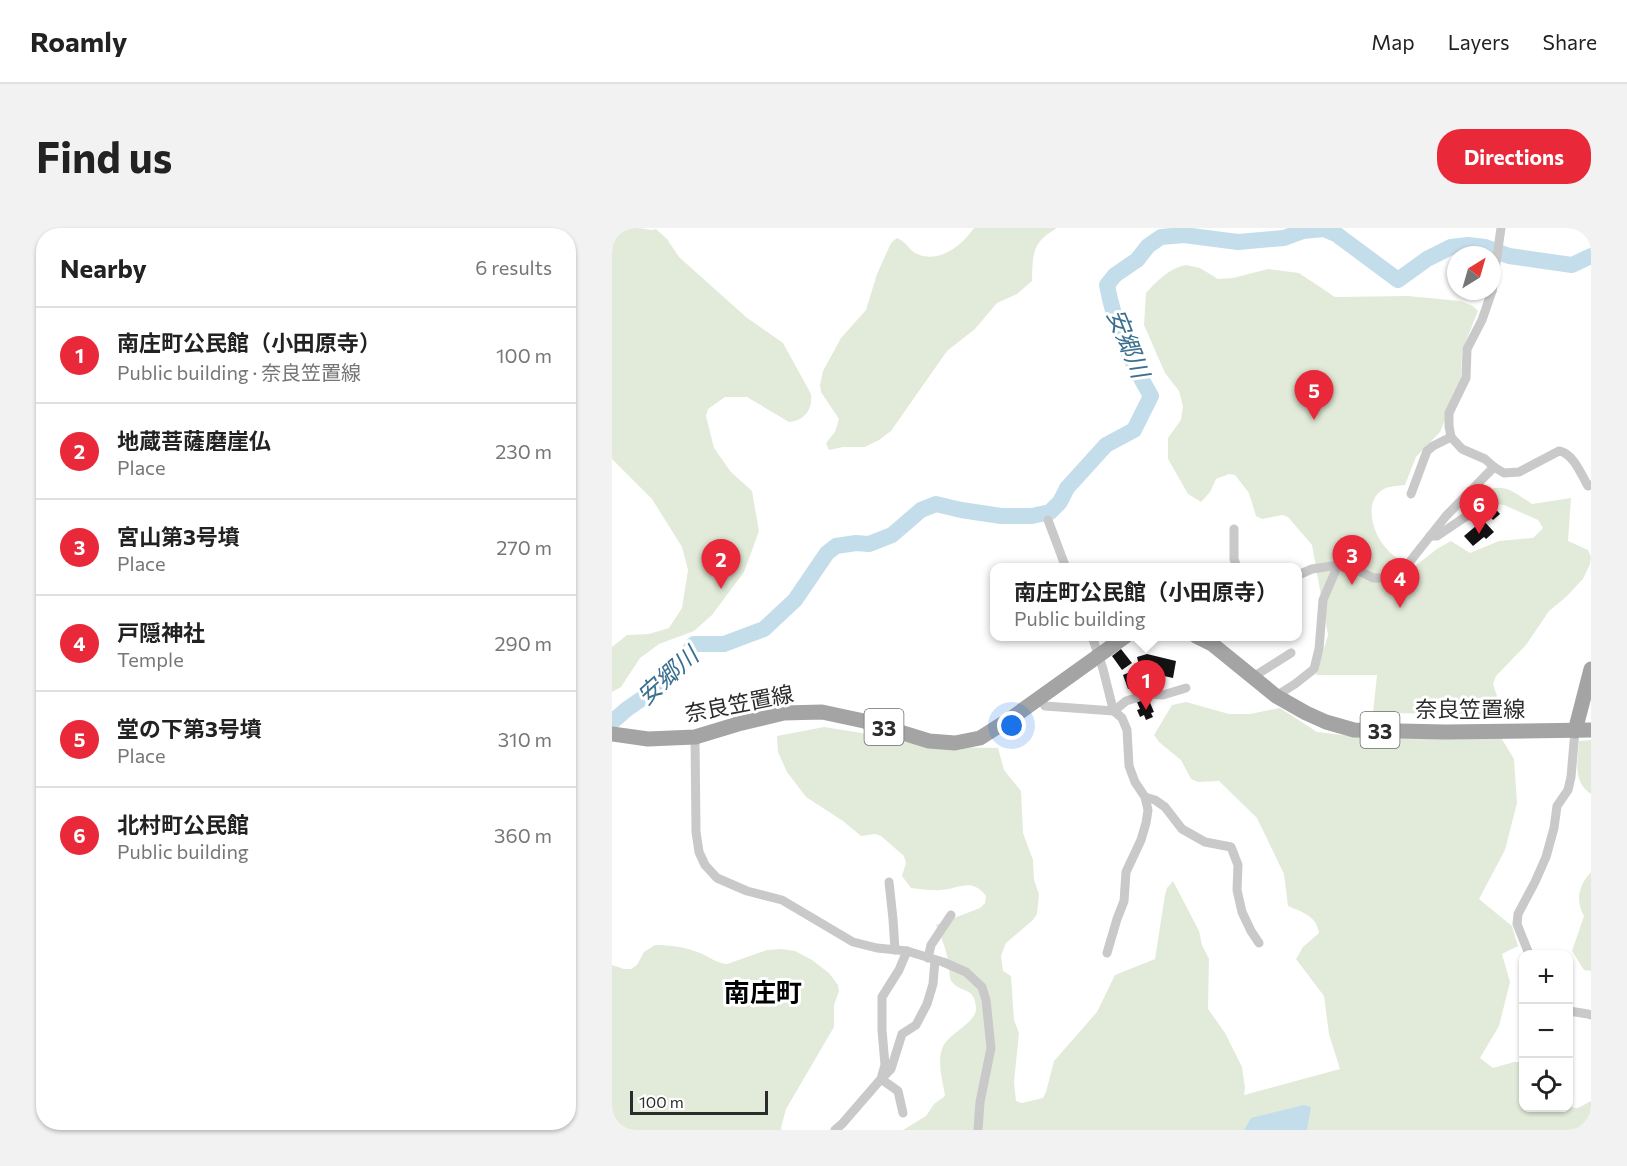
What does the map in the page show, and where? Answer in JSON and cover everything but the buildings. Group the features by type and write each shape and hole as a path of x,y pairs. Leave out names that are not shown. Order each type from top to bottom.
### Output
{"main road":[{"name":"奈良笠置線","path":"612,734 648,739 695,737 784,713 822,712 864,721 929,741 956,743 980,738 1119,641"},
{"name":"奈良笠置線","path":"1206,641 1276,696 1326,722 1354,730 1445,732 1591,730"},
{"path":"1575,730 1591,669"}],"street":[{"path":"1499,246 1501,228"},
{"path":"1489,300 1467,350 1466,378 1449,413 1451,437 1462,448 1485,459 1504,473 1519,472 1559,451 1564,451 1570,456 1588,486 1591,486"},
{"path":"1411,494 1427,451 1451,437"},
{"path":"1302,573 1312,569 1346,564 1374,578 1387,578 1404,569 1446,516 1494,467"},
{"path":"1430,536 1437,536 1477,509"},
{"path":"1048,520 1064,563"},
{"path":"1234,529 1236,563"},
{"path":"1276,696 1314,669 1319,649 1323,600 1338,565"},
{"path":"1094,641 1114,711 1122,718 1128,730 1129,766 1135,782 1145,796 1148,810 1142,840 1126,872 1124,901 1107,954"},
{"path":"1253,678 1291,653"},
{"path":"1040,698 1045,706 1114,711 1126,701 1149,694 1163,695 1186,688"},
{"path":"1527,950 1517,924 1518,914 1546,857 1557,806 1568,790 1575,730"},
{"path":"695,737 696,832 699,852 705,866 717,878 747,891 783,900 853,942 877,948 907,951 966,972 982,987 986,1000 991,1048 980,1102 978,1130"},
{"path":"1145,796 1165,807 1182,829 1205,842 1231,847 1238,865 1237,890 1242,912 1259,943"},
{"path":"889,882 895,950"},
{"path":"835,1130 891,1070 902,1034 916,1025 927,1004 933,984 931,945 951,915"},
{"path":"881,1079 885,1065 882,997 899,970 907,951"},
{"path":"1573,1012 1591,1015"},
{"path":"881,1079 898,1091 903,1113"}],"green space":[{"path":"612,228 656,229 667,239 679,257 746,317 783,343 811,394 811,405 803,417 789,422 747,397 725,397 708,409 706,416 714,448 731,472 752,491 759,531 744,572 712,615 694,631 659,644 640,658 621,687 612,692 612,647 627,635 649,634 669,628 682,608 688,570 682,547 652,499 612,459"},
{"path":"974,228 1057,228 1042,239 1035,250 1032,281 1017,294 997,303 975,329 947,351 891,431 865,447 843,447 829,450 826,443 835,432 839,419 821,392 823,371 841,338 866,310 877,274 891,243 897,238 915,253 932,257 956,247"},
{"path":"1186,265 1200,268 1218,279 1233,278 1268,269 1299,273 1335,297 1408,296 1460,301 1473,306 1478,311 1462,351 1461,381 1440,432 1416,457 1405,485 1382,490 1376,496 1372,519 1378,536 1390,552 1415,566 1451,541 1470,553 1499,541 1533,538 1543,528 1538,520 1504,505 1484,502 1474,504 1471,497 1481,492 1503,488 1516,493 1532,504 1571,498 1568,541 1588,550 1591,557 1590,564 1583,579 1549,611 1526,645 1496,676 1493,684 1503,714 1373,713 1377,675 1316,675 1328,635 1312,545 1288,517 1282,515 1262,519 1256,516 1249,493 1235,475 1229,474 1216,479 1210,492 1201,502 1188,494 1168,459 1168,438 1181,420 1183,406 1179,391 1165,373 1144,325 1146,293 1169,272"},
{"path":"1186,702 1229,714 1250,714 1280,708 1317,732 1350,736 1500,736 1514,759 1517,803 1505,850 1479,899 1512,926 1518,946 1502,954 1510,982 1499,1026 1480,1058 1493,1068 1519,1062 1519,1112 1573,1112 1573,1107 1578,1108 1591,1101 1591,1130 903,1130 926,1116 934,1104 945,1096 940,1066 942,1049 945,1043 972,1018 976,1007 973,996 951,980 946,952 936,925 980,908 985,903 986,896 981,890 970,885 937,890 911,888 902,876 906,863 904,856 881,836 875,834 861,836 843,821 806,797 787,772 778,752 777,736 824,727 949,747 998,748 1004,770 1021,791 1023,833 1033,860 1034,880 1039,894 1037,914 1006,943 1001,956 1003,971 1011,976 1014,1020 1019,1033 1014,1082 1016,1101 1022,1103 1043,1098 1054,1061 1097,1012 1115,975 1155,959 1165,895 1173,881 1199,931 1202,945 1209,959 1208,1009 1225,1033 1242,1067 1244,1095 1340,1069 1329,1034 1324,996 1296,959 1303,947 1319,933 1318,927 1308,915 1288,906 1284,874 1257,818 1219,781 1198,782 1191,779 1181,760 1154,735 1172,705"},
{"path":"1591,740 1591,794 1581,783 1577,764 1579,741"},
{"path":"1591,872 1591,971 1584,970 1572,950 1584,916 1579,898 1584,882"},
{"path":"655,945 689,949 727,964 767,950 795,951 829,973 838,985 839,991 834,1005 834,1027 786,1109 782,1130 612,1130 612,965 631,969 637,965 644,952"}],"water":[{"path":"1304,1105 1311,1107 1307,1130 1244,1130 1251,1118"}],"waterway":[{"name":"安郷川","path":"612,722 656,689 694,644 724,644 764,629 795,600 827,553 836,546 869,544 892,535 921,510 936,504 1001,516 1032,516 1050,512 1060,502 1067,488 1106,445 1134,430 1151,396 1124,342 1107,285 1115,275 1137,260 1148,246 1161,237 1184,235 1238,242 1284,238 1303,231 1324,229 1336,234 1398,280 1427,259 1451,247 1468,245 1485,247 1509,256 1572,265 1591,256"}],"place":[{"name":"堂の下第3号墳","path":"1314,420"},
{"name":"北村町公民館","path":"1479,534"},
{"name":"宮山第3号墳","path":"1352,585"},
{"name":"地蔵菩薩磨崖仏","path":"721,589"},
{"name":"戸隠神社","path":"1400,608"},
{"name":"南庄町公民館（小田原寺）","path":"1146,710"}],"district":[{"name":"南庄町","path":"763,991"}]}
